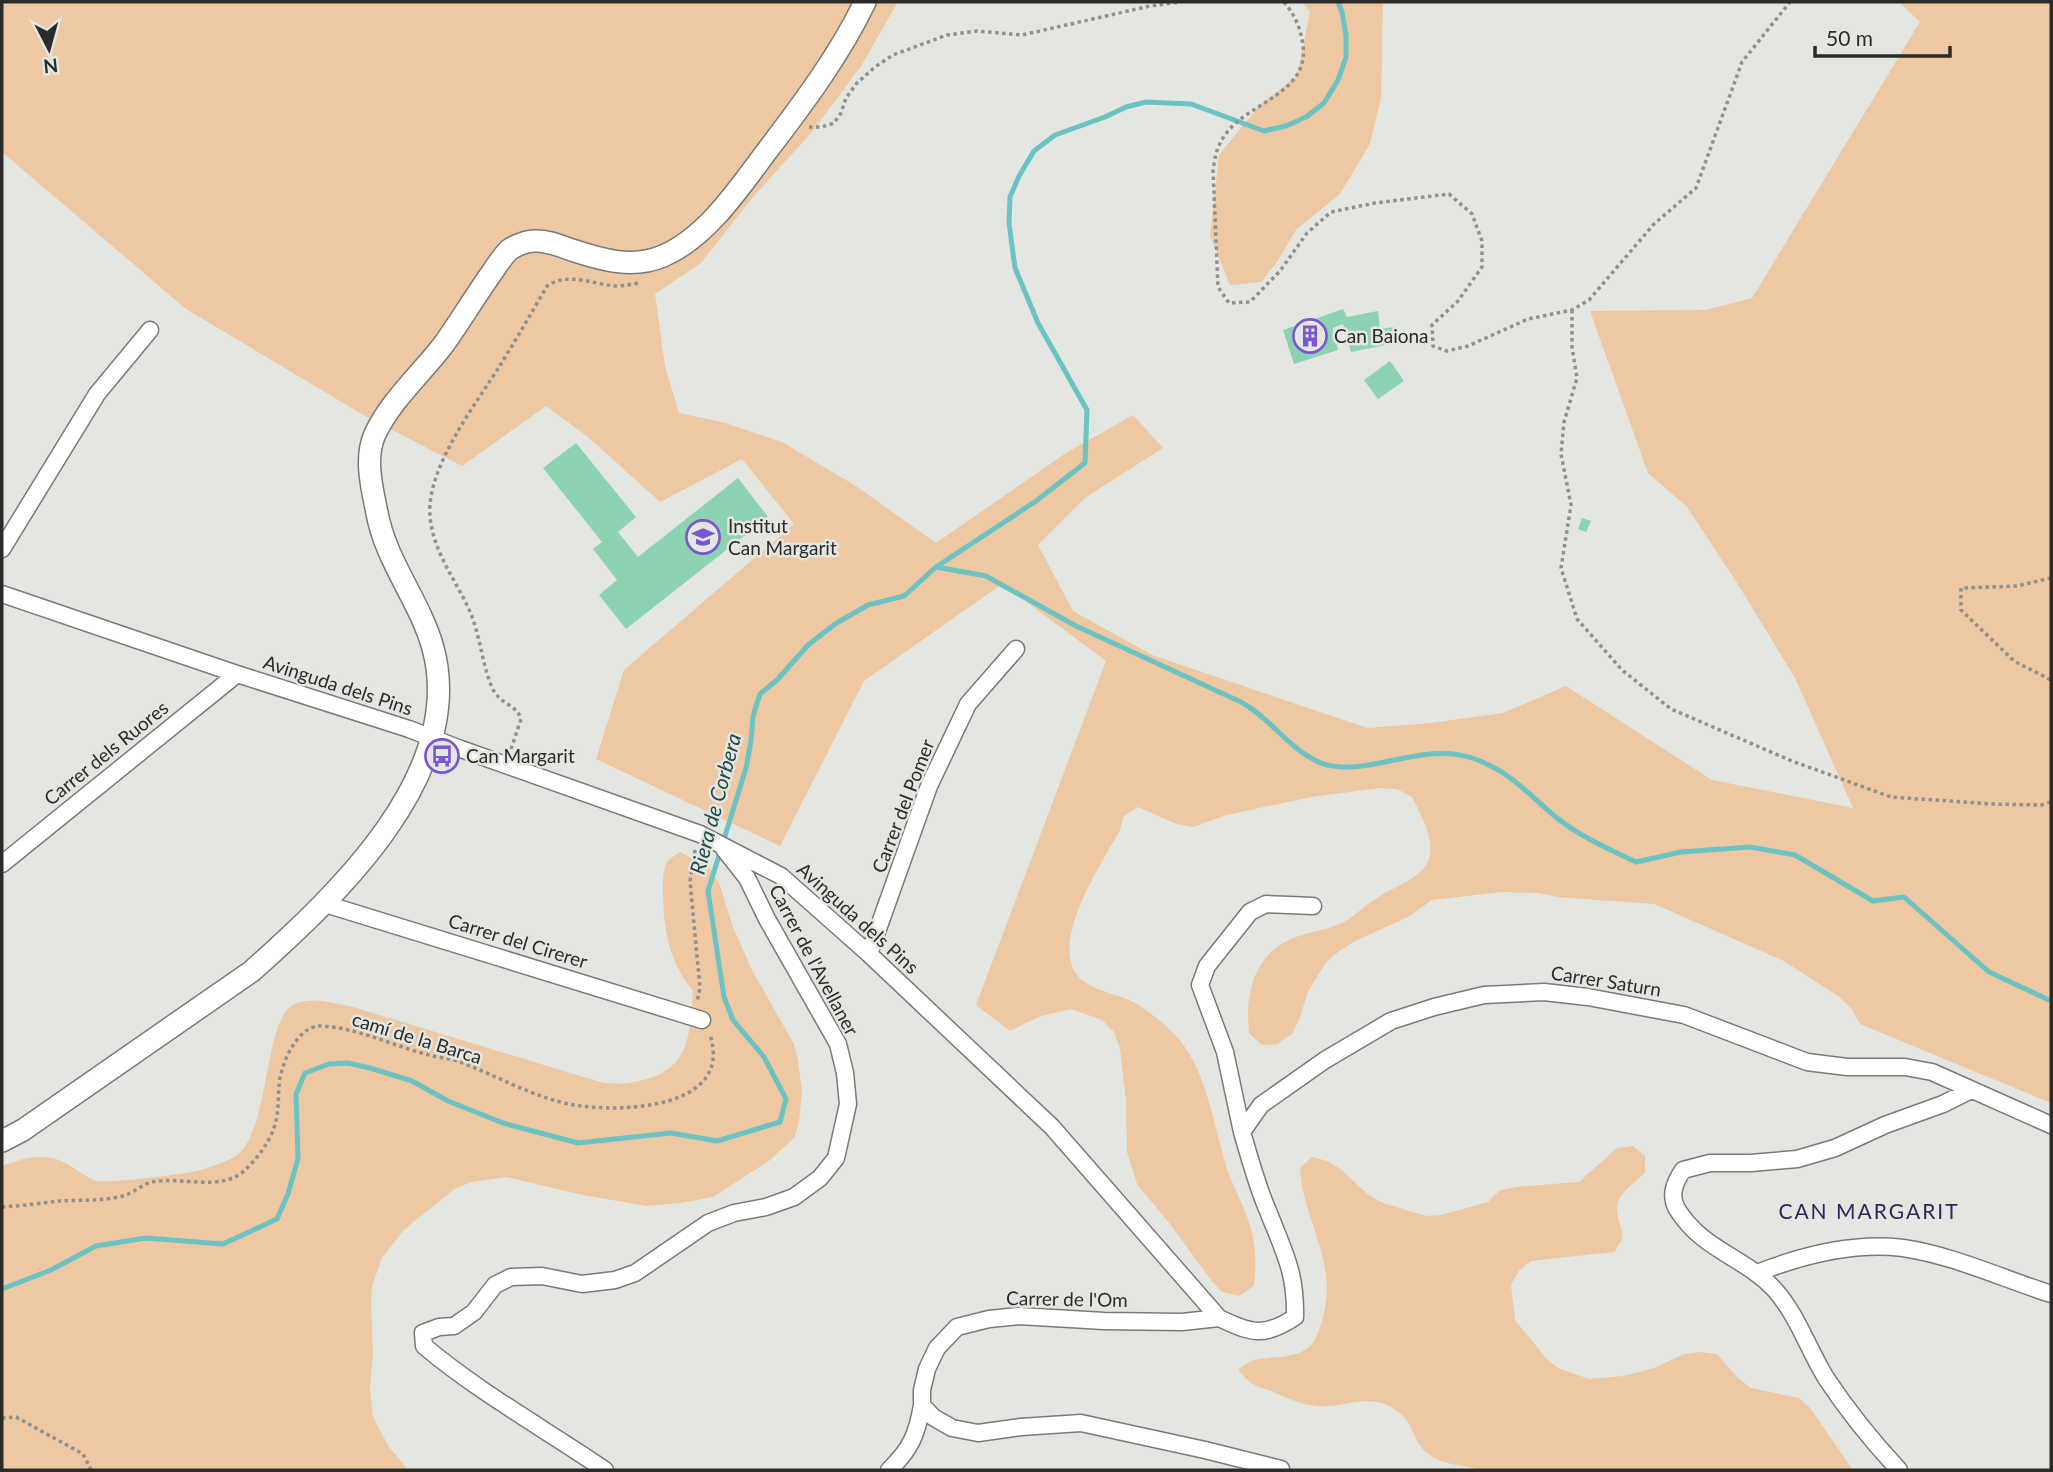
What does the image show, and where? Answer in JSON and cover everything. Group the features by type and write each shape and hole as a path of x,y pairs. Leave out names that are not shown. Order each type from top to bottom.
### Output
{"street":[{"path":"2,1141 23,1130 223,992 283,943 369,852 391,822 420,773 432,738 437,700 434,652 428,632 393,563 380,529 369,464 375,434 392,407 446,341 510,249 531,241 550,242 596,258 620,263 661,257 684,245 729,202 792,118 828,66 865,2"},
{"path":"2,549 97,394 150,330"},
{"name":"Avinguda dels Pins","path":"2,594 432,738 700,834 781,876 869,954 1052,1127 1219,1318"},
{"name":"Carrer del Pomer","path":"869,954 929,786 968,704 1016,649"},
{"name":"Carrer dels Ruores","path":"2,864 237,674"},
{"name":"Carrer de l'Avellaner","path":"605,1470 559,1438 497,1401 439,1359 424,1346 423,1333 439,1327 454,1326 474,1312 495,1285 511,1277 542,1276 582,1284 615,1280 635,1273 708,1223 794,1197 820,1178 836,1158 848,1104 845,1073 838,1044 767,919 747,877 719,842"},
{"name":"Carrer del Cirerer","path":"322,903 702,1020"},
{"path":"1219,1318 1247,1331 1278,1329 1295,1317 1296,1296 1290,1263 1267,1210 1242,1132 1225,1052 1200,985 1207,965 1250,912 1266,905 1313,906"},
{"name":"Carrer Saturn","path":"1242,1132 1261,1105 1325,1060 1391,1021 1484,995 1544,992 1588,997 1684,1015 1807,1062 1847,1067 1905,1067 1932,1072 2051,1125"},
{"path":"1899,1470 1825,1376 1799,1324 1775,1291 1757,1273 1727,1256 1691,1230 1675,1205 1673,1185 1683,1170 1710,1163 1797,1159 1835,1148 1885,1125 1943,1104 1970,1090"},
{"path":"1757,1273 1797,1257 1834,1250 1895,1248 1970,1265 2051,1294"},
{"name":"Carrer de l'Om","path":"922,1405 927,1369 937,1348 957,1327 1019,1315 1182,1322 1219,1318"},
{"path":"922,1405 933,1417 952,1428 978,1433 1080,1423 1205,1450 1280,1470"},
{"path":"889,1470 904,1456 917,1432 922,1405"}],"path":[{"path":"792,118 810,127 834,123 857,83 876,67 893,55 947,35 977,31 1022,35 1150,6 1180,2"},
{"path":"1284,2 1292,10 1302,32 1304,53 1301,69 1291,84 1234,125 1225,134 1215,153 1213,170 1218,287 1229,303 1250,302 1280,271 1307,233 1331,212 1375,203 1449,194 1472,214 1482,241 1482,267 1458,301 1432,325 1433,346 1447,351 1468,346 1528,319 1572,310 1588,300 1654,224 1696,188 1742,62 1790,2"},
{"path":"506,764 521,719 513,708 495,696 479,635 443,561 435,538 430,515 432,492 441,465 455,438 547,286 565,278 618,286 648,281"},
{"path":"1572,310 1572,347 1577,377 1564,422 1561,454 1571,506 1562,568 1577,619 1622,670 1671,709 1747,743 1891,797 1992,804 2041,805 2051,802"},
{"path":"2051,578 2017,586 1961,588 1961,610 2014,661 2051,680"},
{"name":"camí de la Barca","path":"2,1207 124,1196 149,1182 229,1180 244,1171 266,1146 279,1108 278,1084 282,1067 301,1035 311,1027 320,1026 362,1034 430,1056 457,1061 547,1098 573,1105 634,1107 686,1096 701,1084 713,1063 714,1054 710,1032 702,1020 697,1004 700,988 690,881 700,834"},
{"path":"2,1418 16,1416 83,1454 91,1470"}],"shaded area":[{"path":"2,2 898,2 861,66 812,132 753,197 701,263 655,294 665,367 679,413 726,423 782,442 856,486 936,543 1066,453 1133,415 1163,448 1086,497 1038,545 1073,611 1152,655 1367,728 1503,713 1566,686 1712,780 1853,808 1795,678 1739,586 1687,507 1648,473 1590,311 1706,310 1752,298 1920,22 1899,2 2051,2 2051,1103 1860,1024 1851,1008 1838,996 1782,960 1654,904 1557,897 1538,893 1502,892 1432,900 1408,917 1355,941 1326,962 1308,992 1292,1034 1277,1044 1262,1045 1249,1033 1248,1019 1254,978 1268,956 1291,939 1343,922 1372,901 1413,878 1426,866 1430,857 1429,836 1412,797 1397,789 1381,788 1311,797 1227,815 1193,827 1176,824 1138,807 1124,816 1120,830 1082,900 1070,939 1070,957 1075,972 1086,983 1136,1004 1169,1029 1182,1042 1200,1075 1227,1169 1248,1220 1255,1250 1254,1286 1239,1296 1222,1292 1137,1184 1127,1152 1126,1100 1120,1049 1114,1032 1102,1020 1071,1009 1041,1016 1010,1031 976,1005 1106,661 1002,584 864,681 780,846 596,759 624,670 794,524 742,459 660,502 588,437 546,406 462,466 365,416 186,309 2,152"},
{"path":"1302,2 1383,2 1381,98 1370,144 1340,194 1296,230 1277,262 1261,282 1230,285 1210,236 1219,155 1259,106 1297,76 1310,12"},
{"path":"680,852 711,869 719,883 733,927 752,970 794,1044 802,1092 799,1123 794,1138 770,1160 713,1197 680,1203 646,1206 578,1194 507,1177 472,1182 456,1188 417,1219 403,1231 382,1258 372,1286 371,1304 373,1353 370,1387 373,1417 389,1447 408,1470 2,1470 2,1166 30,1158 52,1158 102,1182 197,1171 233,1158 248,1141 256,1122 277,1029 285,1013 295,1004 309,1001 353,1007 600,1082 627,1083 659,1074 671,1067 685,1047 693,991 673,955 666,930 663,903 663,879 667,862"},
{"path":"1633,1146 1645,1156 1645,1172 1620,1197 1617,1212 1623,1238 1614,1252 1531,1261 1519,1271 1511,1285 1515,1320 1546,1358 1558,1368 1589,1379 1623,1376 1654,1368 1684,1354 1717,1354 1738,1378 1751,1388 1799,1398 1810,1408 1853,1470 1483,1470 1447,1463 1427,1453 1403,1416 1387,1405 1369,1401 1327,1406 1305,1404 1255,1385 1238,1369 1258,1359 1299,1353 1312,1344 1319,1329 1326,1302 1327,1282 1307,1207 1300,1168 1312,1157 1327,1161 1342,1170 1367,1194 1383,1203 1426,1216 1441,1215 1488,1202 1499,1191 1515,1187 1579,1182 1617,1148"}],"building":[{"name":"Can Baiona","path":"1343,309 1347,317 1378,311 1380,329 1394,327 1395,343 1351,352 1343,324 1333,328 1338,350 1294,364 1283,330"},
{"path":"1390,361 1404,381 1378,399 1364,380"},
{"name":"Institut Can Margarit","path":"576,443 636,517 618,532 638,557 738,478 768,517 626,629 599,595 617,580 593,549 602,542 543,468"},
{"path":"1582,518 1591,521 1586,532 1578,529"}],"waterway":[{"name":"Riera de Corbera","path":"2,1289 51,1270 96,1246 146,1238 223,1244 277,1219 288,1194 298,1158 296,1094 305,1073 329,1064 348,1063 412,1081 448,1101 503,1123 578,1143 671,1133 717,1141 780,1122 786,1099 764,1057 733,1020 724,997 708,891 746,768 753,716 760,694 777,680 808,645 835,624 868,605 904,596 936,567 1036,501 1085,463 1087,410 1038,323 1015,268 1009,223 1010,197 1034,151 1055,135 1126,107 1146,102 1191,104 1264,131 1286,126 1306,117 1324,103 1338,80 1346,57 1346,35 1338,2"},
{"path":"936,567 986,576 1076,626 1241,702 1262,716 1299,750 1321,763 1357,767 1415,756 1455,754 1475,759 1499,770 1566,825 1636,862 1681,852 1750,847 1795,855 1873,901 1904,897 1989,972 2051,1001"}],"place":[{"name":"Can Baiona","path":"1310,336"},
{"name":"Institut Can Margarit","path":"703,537"},
{"name":"Can Margarit","path":"442,756"}],"district":[{"name":"CAN MARGARIT","path":"1869,1212"}]}
